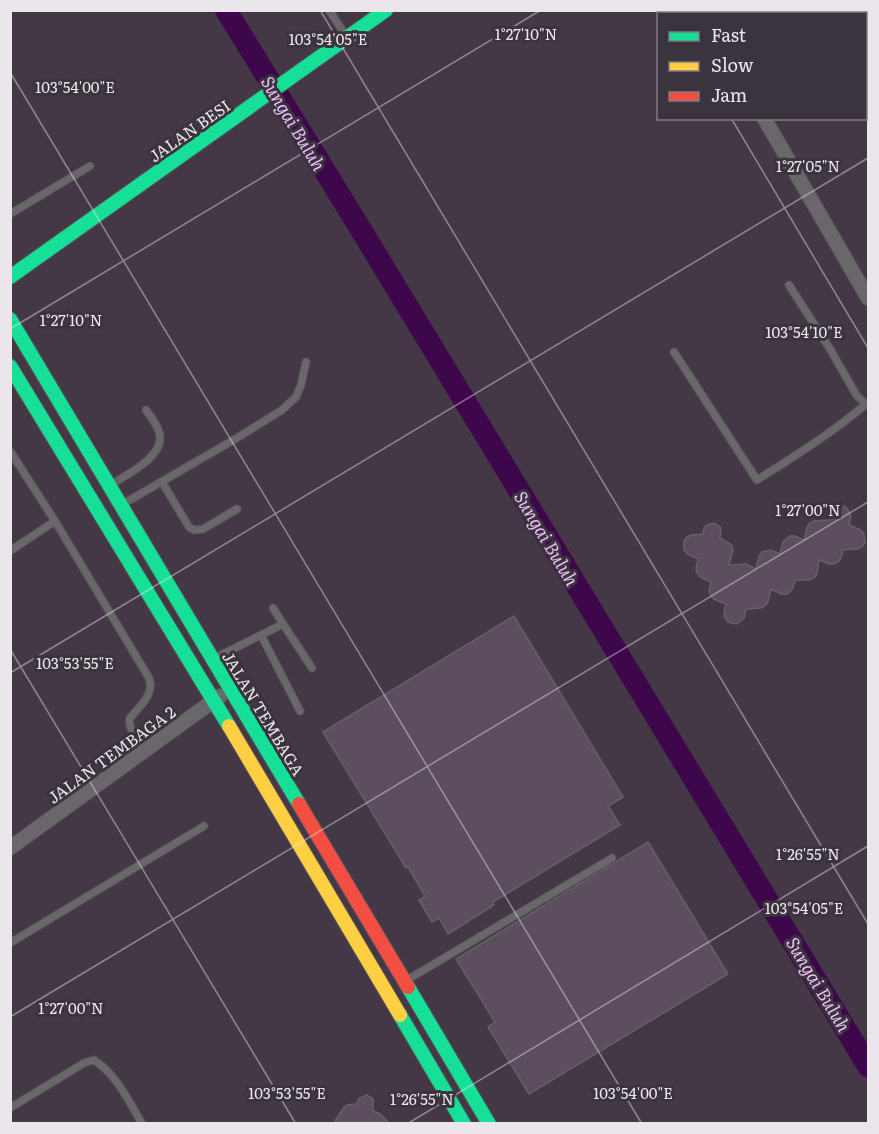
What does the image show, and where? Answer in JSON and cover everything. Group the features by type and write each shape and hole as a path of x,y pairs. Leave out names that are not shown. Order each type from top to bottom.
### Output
{"main road":[{"name":"JALAN BESI","path":"10,277 386,10"},
{"name":"JALAN TEMBAGA","path":"10,319 489,1124"},
{"path":"10,366 214,700 464,1124"}],"street":[{"path":"765,120 868,298"},
{"name":"JALAN TEMBAGA 2","path":"10,848 231,688"}],"lane":[{"path":"329,10 348,38"},
{"path":"10,214 90,166"},
{"path":"674,352 757,480 811,446 867,404 857,396 789,285"},
{"path":"121,505 282,410 296,397 306,362"},
{"path":"110,485 151,458 159,447 158,427 146,410"},
{"path":"10,451 55,521 152,684 151,691 130,718 129,723 145,750"},
{"path":"162,482 189,527 194,530 203,530 237,509"},
{"path":"10,551 55,521"},
{"path":"273,608 312,668"},
{"path":"213,659 283,624"},
{"path":"261,634 300,711"},
{"path":"10,943 204,826"},
{"path":"405,982 612,858"},
{"path":"10,1108 84,1063 94,1060 105,1067 128,1099 142,1124"}],"shaded area":[{"path":"10,11 868,11 868,1123 11,1123"}],"building":[{"path":"838,506 847,508 851,516 849,525 861,530 864,534 865,543 862,547 843,550 841,558 834,564 819,560 817,574 814,578 795,580 793,588 786,594 771,589 765,606 746,609 744,618 737,624 728,622 725,618 726,604 711,596 709,591 711,582 697,573 698,559 684,550 684,541 687,537 703,534 707,525 714,523 720,527 720,538 732,546 729,565 746,564 756,569 762,552 771,550 780,554 783,542 790,536 804,540 810,523 829,520 831,512"},
{"path":"514,616 623,797 608,806 620,825 493,902 494,905 448,934 439,918 432,922 419,900 425,896 323,732"},
{"path":"648,842 728,974 529,1094 488,1027 495,1022 456,959"},
{"path":"367,1095 373,1099 373,1111 380,1114 390,1124 333,1124 344,1107 356,1104 360,1098"}],"waterway":[{"name":"Sungai Buluh","path":"226,10 868,1066"}],"traffic: fast":[{"path":"10,277 386,10"},
{"path":"10,319 299,804"},
{"path":"10,366 229,726"},
{"path":"408,987 489,1124"},
{"path":"400,1015 464,1124"}],"traffic: slow":[{"path":"229,726 400,1015"}],"traffic: jam":[{"path":"299,804 408,987"}]}
